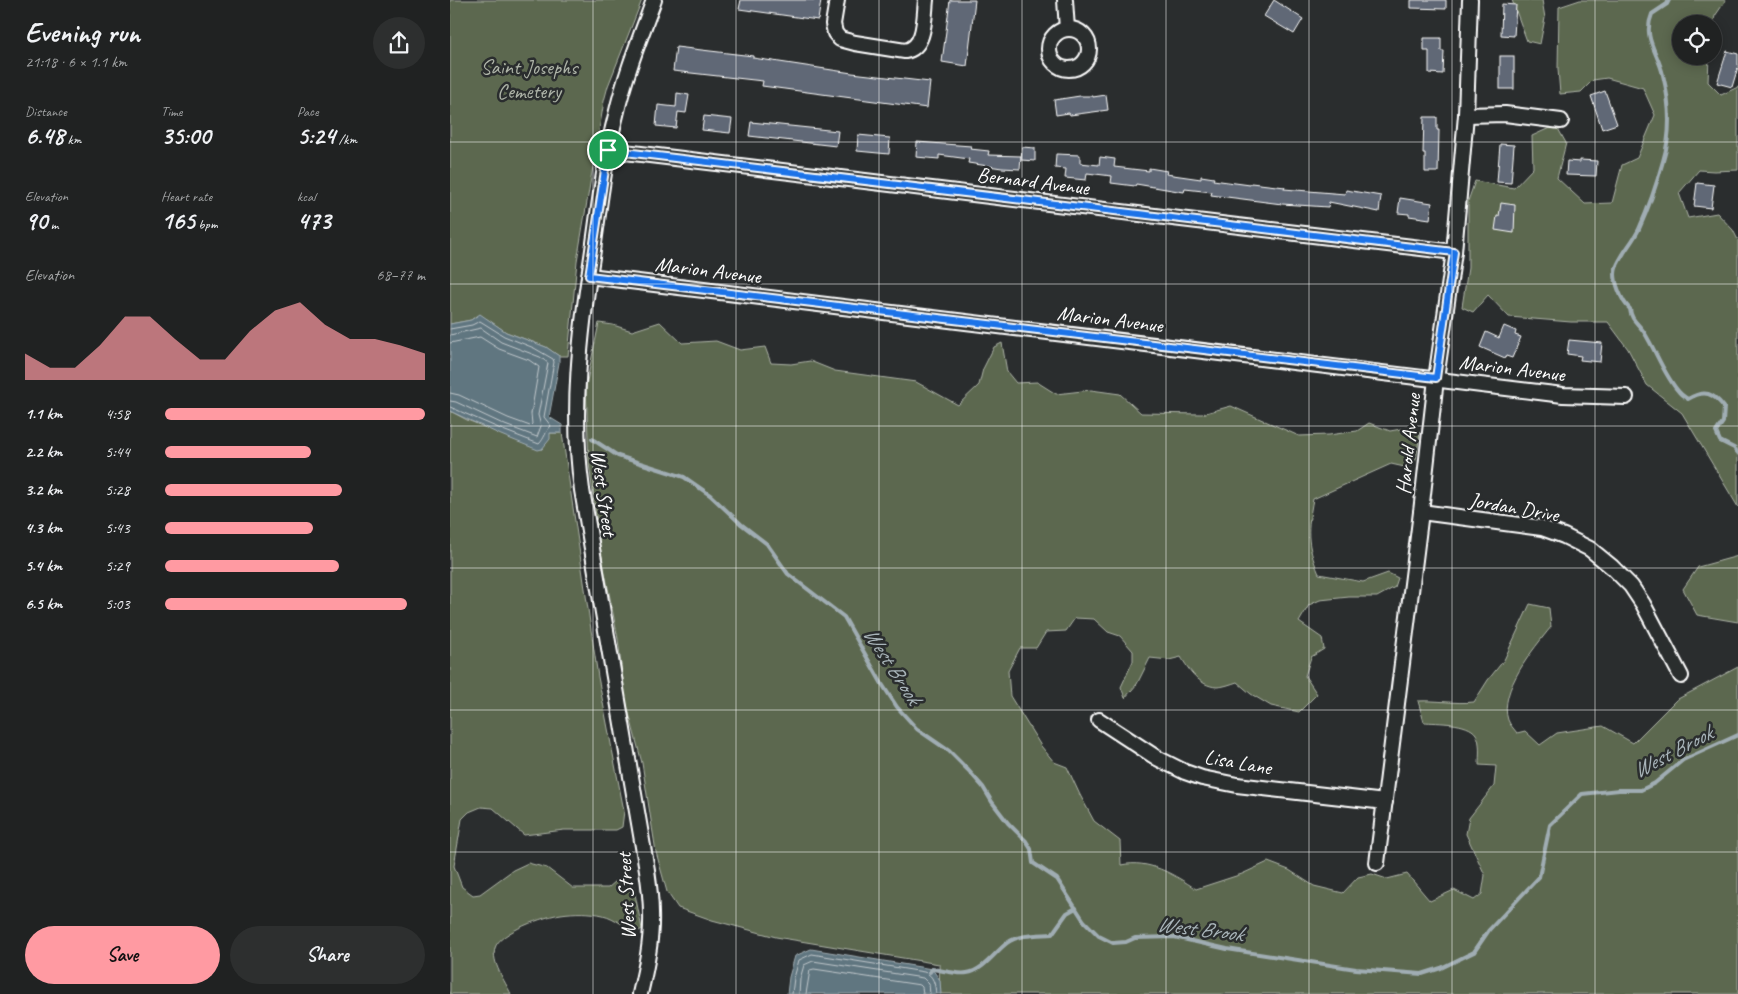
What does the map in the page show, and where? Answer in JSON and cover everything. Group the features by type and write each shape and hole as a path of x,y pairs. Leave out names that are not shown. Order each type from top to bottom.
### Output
{"street":[{"name":"West Street","path":"640,994 651,932 647,870 594,564 579,466 577,433 579,374 589,276 608,150 631,62 654,0"},
{"path":"837,0 834,24 838,36 844,41 899,50 911,50 918,44 926,0"},
{"path":"1065,0 1067,29"},
{"name":"Harold Avenue","path":"1378,863 1436,378 1454,252 1466,115 1470,0"},
{"path":"1466,115 1504,114 1561,120"},
{"name":"Bernard Avenue","path":"608,150 1454,252"},
{"name":"Marion Avenue","path":"589,276 1564,395 1626,397"},
{"name":"Jordan Drive","path":"1421,512 1542,528 1564,536 1590,550 1612,567 1631,586 1643,604 1681,676"},
{"name":"Lisa Lane","path":"1099,720 1157,758 1184,772 1202,778 1237,785 1385,802"}],"green space":[{"name":"Saint Josephs Cemetery","path":"450,0 642,0 608,86 604,101 577,261 568,356 559,356 546,347 506,332 487,319 476,316 471,320 450,324"},
{"path":"1512,0 1542,0 1545,18 1540,44 1527,41"},
{"path":"1580,0 1726,0 1716,15 1672,15 1672,65 1709,65 1708,82 1721,95 1738,87 1738,170 1699,170 1679,193 1688,218 1717,213 1733,230 1738,240 1738,507 1682,413 1647,385 1628,349 1608,322 1571,322 1509,317 1488,295 1473,312 1462,307 1468,268 1468,201 1475,181 1514,188 1533,168 1532,136 1556,125 1566,143 1557,178 1585,204 1612,203 1622,165 1637,158 1655,115 1643,88 1607,78 1593,80 1581,92 1560,94 1558,69 1559,7"},
{"path":"660,322 682,343 716,341 740,350 765,347 771,363 791,364 810,361 835,371 916,382 958,405 979,385 983,369 994,347 1002,343 1007,372 1016,383 1037,382 1056,394 1091,390 1120,394 1141,413 1202,414 1231,406 1299,436 1329,435 1357,431 1369,423 1390,431 1412,427 1420,433 1416,460 1409,468 1391,464 1313,499 1309,537 1312,554 1319,574 1363,582 1388,573 1398,578 1395,587 1377,597 1320,600 1309,605 1299,622 1322,638 1324,649 1311,657 1305,676 1317,694 1299,712 1271,706 1251,694 1237,682 1217,687 1205,684 1191,672 1181,657 1169,660 1150,658 1137,684 1125,698 1121,687 1133,661 1133,651 1120,636 1108,632 1094,619 1075,618 1066,631 1046,632 1036,648 1020,648 1008,671 1010,696 1041,746 1054,762 1067,767 1094,821 1120,841 1121,865 1141,864 1151,866 1170,873 1196,889 1242,874 1268,862 1289,870 1314,886 1343,893 1358,877 1372,874 1387,879 1407,874 1430,901 1454,890 1474,900 1482,894 1485,875 1466,834 1469,818 1494,786 1496,766 1479,765 1479,741 1472,730 1459,725 1424,722 1418,701 1474,702 1504,660 1530,604 1549,608 1551,627 1519,670 1508,696 1506,709 1508,720 1517,733 1525,731 1540,745 1557,733 1603,726 1633,743 1676,700 1738,667 1738,994 940,994 939,964 776,937 712,920 678,908 667,892 656,852 642,763 625,698 618,639 600,547 589,463 586,386 599,323 632,331"},
{"path":"450,411 467,420 542,449 550,433 562,433 598,677 624,811 622,827 616,830 564,830 524,835 493,808 481,807 469,812 462,819 454,866 462,887 473,895 480,894 513,870 528,863 547,868 573,888 608,888 616,881 623,879 630,881 634,889 642,929 637,932 608,916 593,913 561,914 524,926 498,942 494,953 497,965 511,994 450,994"},
{"path":"1738,556 1738,622 1697,615 1683,589 1698,567"}],"water":[{"path":"480,314 506,332 546,347 559,356 549,417 562,425 562,433 550,433 550,439 542,449 538,450 501,435 450,411 450,324 471,320"},
{"path":"811,949 932,969 940,980 941,994 787,994 789,977 795,956"}],"building":[{"path":"741,0 821,0 818,20 739,9"},
{"path":"950,0 975,0 967,66 942,62"},
{"path":"1274,0 1303,19 1294,34 1264,16"},
{"path":"1411,0 1446,0 1446,9 1411,8"},
{"path":"1502,4 1516,5 1514,36 1501,35"},
{"path":"1424,38 1441,38 1441,51 1444,51 1443,74 1429,73 1429,51 1424,51"},
{"path":"676,47 753,56 753,58 852,73 930,82 927,108 762,86 763,81 673,71"},
{"path":"1727,51 1738,54 1738,67 1732,87 1717,83"},
{"path":"1500,56 1514,56 1514,89 1500,89"},
{"path":"1605,91 1617,124 1602,129 1591,96"},
{"path":"677,93 689,95 686,113 678,112 676,128 656,126 658,105 676,107"},
{"path":"1106,95 1108,110 1056,115 1054,100"},
{"path":"704,116 732,119 730,133 702,130"},
{"path":"1424,117 1437,117 1437,130 1439,130 1438,172 1425,172 1425,153 1423,153"},
{"path":"751,122 838,131 836,146 749,136"},
{"path":"858,135 890,138 889,154 857,151"},
{"path":"917,142 971,146 970,149 989,151 988,155 1021,156 1020,169 968,163 969,159 939,155 939,159 916,157"},
{"path":"1500,144 1514,145 1511,183 1497,182"},
{"path":"1022,147 1035,148 1035,161 1021,160"},
{"path":"1056,154 1080,155 1080,163 1099,165 1100,157 1115,159 1114,167 1149,171 1149,168 1167,171 1166,174 1201,179 1201,176 1214,178 1213,180 1250,185 1251,183 1285,187 1284,189 1345,194 1346,190 1381,196 1379,212 1329,202 1328,207 1282,204 1211,195 1212,192 1185,189 1184,192 1136,184 1135,186 1111,183 1112,176 1087,173 1086,180 1065,178 1066,169 1055,168"},
{"path":"1580,160 1597,161 1596,176 1566,175 1567,161 1580,162"},
{"path":"1697,183 1714,185 1711,208 1694,206"},
{"path":"1400,198 1432,203 1430,219 1398,213"},
{"path":"1501,203 1515,205 1514,233 1495,230"},
{"path":"1504,326 1516,331 1515,335 1521,337 1512,358 1506,356 1505,358 1480,347 1486,332 1499,338"},
{"path":"1569,340 1602,343 1600,362 1580,360 1581,356 1567,354"}],"waterway":[{"path":"1669,0 1667,4 1652,14 1649,23 1650,38 1661,67 1667,96 1669,128 1666,150 1646,212 1636,234 1618,263 1615,278 1621,296 1630,309 1633,319 1644,332 1669,378 1680,393 1688,399 1699,394 1708,394 1716,398 1724,407 1723,422 1716,432 1720,441 1734,448 1738,453"},
{"name":"West Brook","path":"592,439 618,456 684,477 710,495 741,524 767,544 788,574 844,617 897,707 917,729 949,751 968,770 983,787 1008,823 1026,841 1031,849 1033,863 1057,879 1084,921 1099,936 1113,943 1126,942 1135,938 1174,937 1227,949 1356,969 1422,974 1441,968 1474,952 1489,930 1539,877 1550,825 1582,794 1641,790 1655,783 1683,760 1738,735"},
{"path":"930,972 932,969 959,973 973,972 984,965 1012,940 1052,934 1067,913 1076,908"}],"route":[{"path":"608,150 1454,252 1436,378 589,276 608,150"}]}
